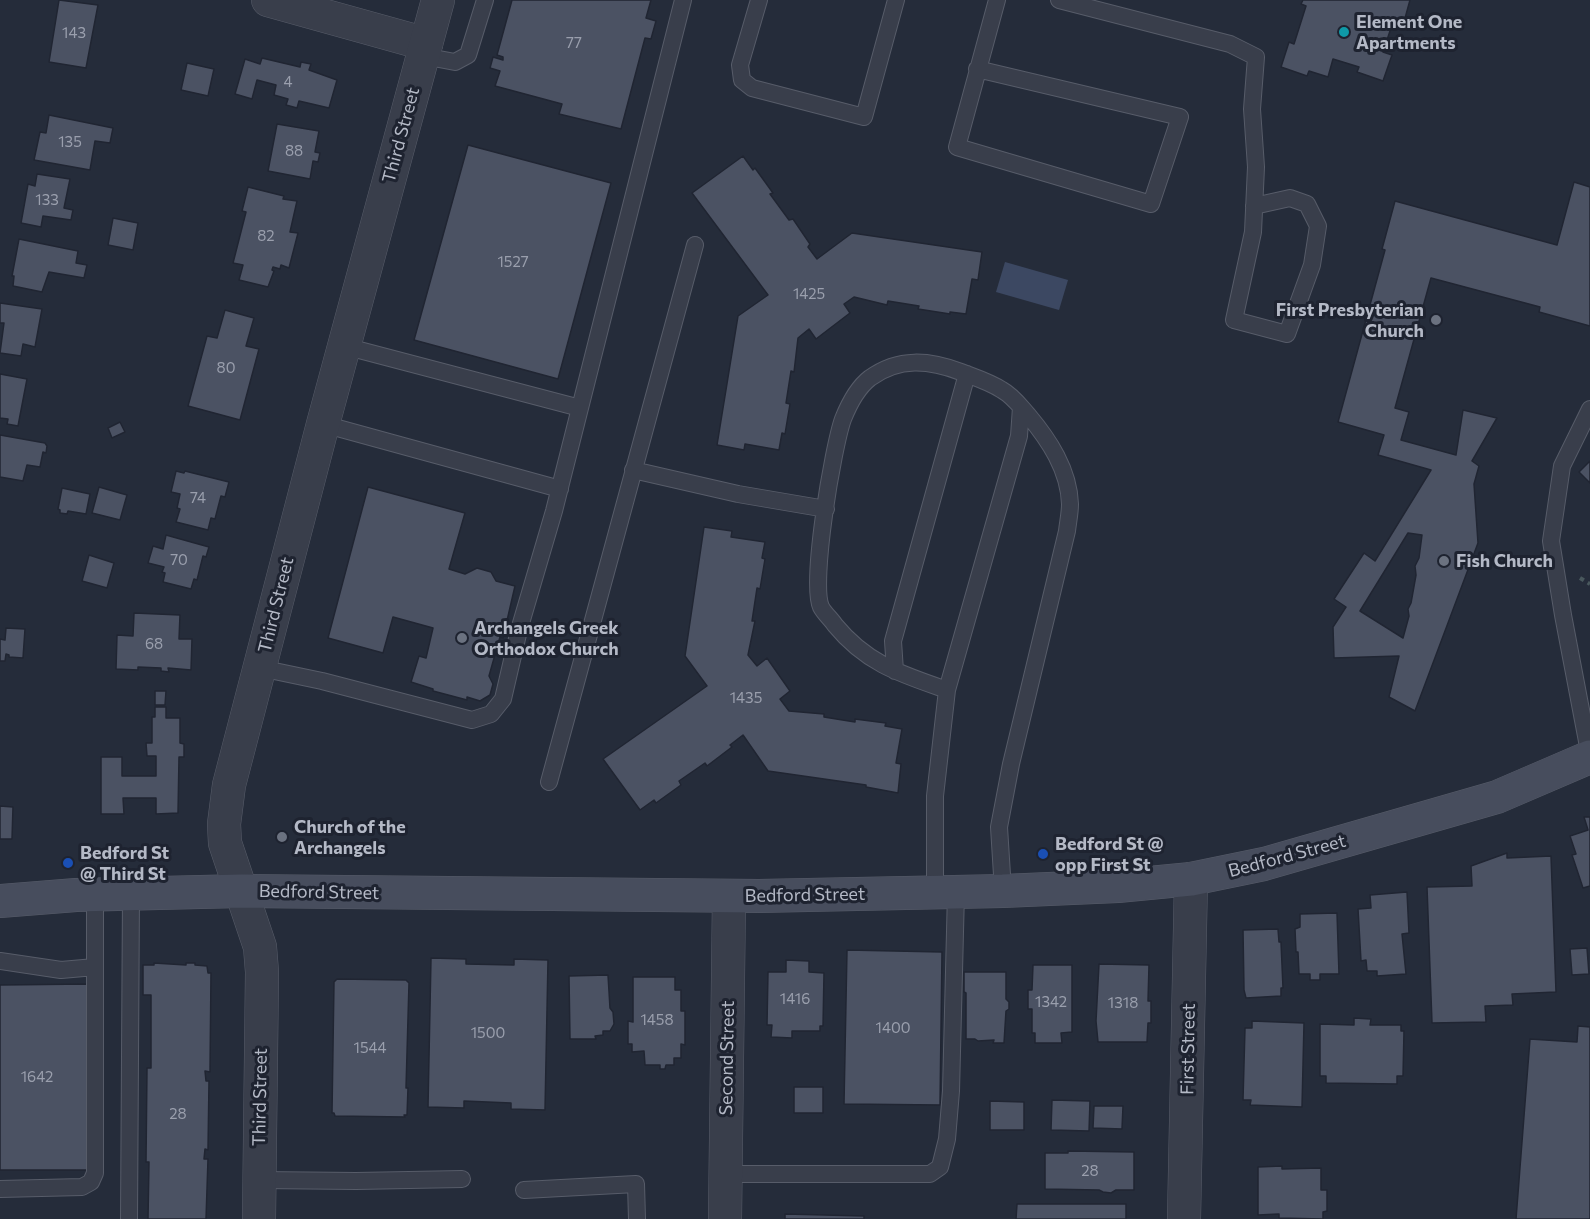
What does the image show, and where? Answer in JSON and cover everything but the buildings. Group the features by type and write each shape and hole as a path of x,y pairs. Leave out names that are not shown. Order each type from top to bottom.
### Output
{"main road":[{"name":"Bedford Street","path":"0,901 95,895 242,891 729,897 1118,886 1191,879 1264,864 1497,797 1590,757"}],"street":[{"path":"268,0 425,50"},
{"name":"Third Street","path":"259,1219 262,972 260,947 227,850 224,825 229,785 323,424 438,0"},
{"name":"First Street","path":"1184,1219 1191,879"},
{"name":"Second Street","path":"725,1219 729,897"}],"lane":[{"path":"425,50 455,62 468,55 485,0"},
{"path":"260,668 322,681 472,720 491,714 503,699 519,630 560,489 683,0"},
{"path":"759,0 740,65 742,80 752,88 864,117 896,0"},
{"path":"977,69 1180,117 1151,204 957,147 977,69 997,0"},
{"path":"1059,0 1230,44 1256,57 1252,109 1256,167 1254,206 1253,232 1234,320 1287,334 1312,265 1318,226 1307,204 1290,198 1254,206"},
{"path":"549,782 695,245"},
{"path":"344,346 580,408"},
{"path":"947,690 874,661 843,634 821,607 817,578 834,450 852,398 868,380 887,368 911,363 931,362 967,374 1002,390 1021,407 1054,450 1063,471 1070,503 1067,531 1011,764 999,827 1003,891"},
{"path":"895,671 893,641 967,374"},
{"path":"726,1174 930,1174 940,1167 947,1139 951,1091 945,892 935,796 947,690 1019,436 1021,407"},
{"path":"1590,409 1562,466 1551,541 1590,757"},
{"path":"323,424 560,489"},
{"path":"633,470 738,494 826,510"},
{"path":"129,1219 130,894"},
{"path":"0,1189 82,1187 91,1182 95,1173 95,895"},
{"path":"0,962 61,970 95,967"},
{"path":"260,1180 462,1179"},
{"path":"524,1190 636,1184 637,1219"}],"water":[{"path":"1005,262 1068,280 1059,310 996,292"}],"place":[{"name":"Element One Apartments","path":"1344,32"},
{"name":"First Presbyterian Church","path":"1436,320"},
{"name":"Fish Church","path":"1444,561"},
{"name":"Archangels Greek Orthodox Church","path":"462,638"},
{"name":"Church of the Archangels","path":"282,837"},
{"name":"Bedford St @ opp First St","path":"1043,854"},
{"name":"Bedford St @ Third St","path":"68,863"}]}
